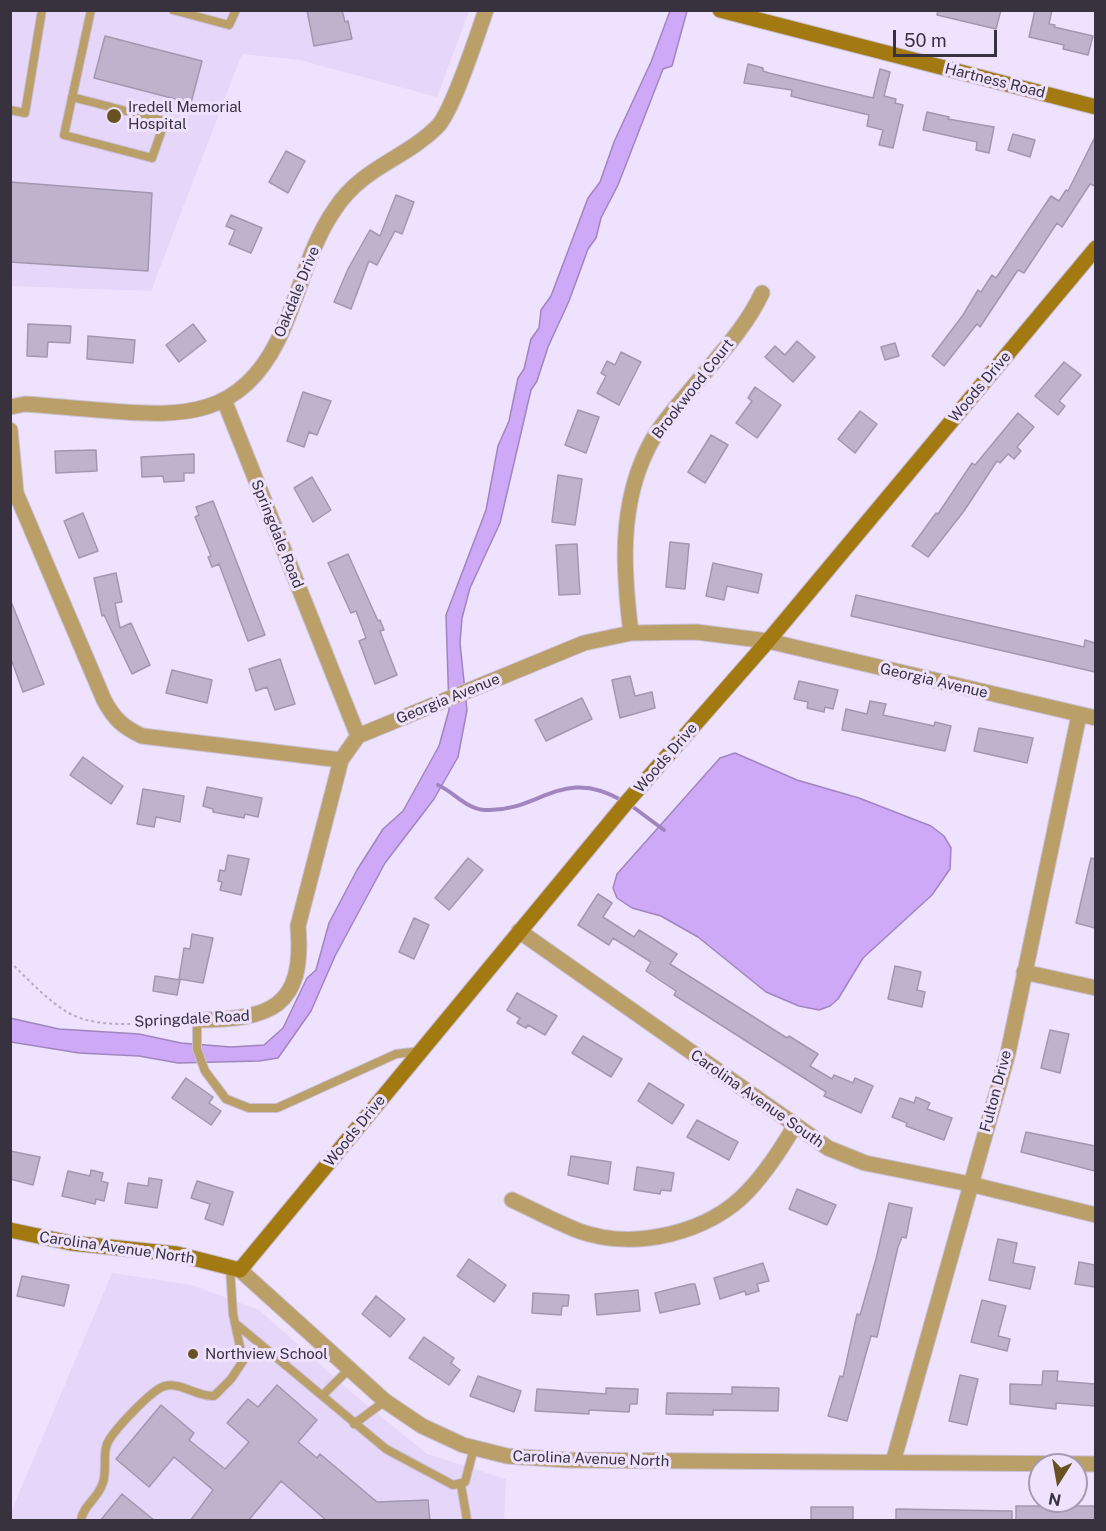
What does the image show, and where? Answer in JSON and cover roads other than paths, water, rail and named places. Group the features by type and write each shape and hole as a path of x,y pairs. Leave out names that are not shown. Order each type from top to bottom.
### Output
{"street":[{"name":"Oakdale Drive","path":"10,407 25,404 157,414 194,412 224,400 258,374 277,342 316,244 335,208 363,177 420,142 439,126 486,10"},
{"name":"Hartness Road","path":"720,10 1095,107"},
{"name":"Woods Drive","path":"235,1269 421,1051 626,803 768,642 1095,249"},
{"name":"Brookwood Court","path":"631,633 624,580 626,527 633,486 648,448 661,427 750,318 762,293"},
{"name":"Springdale Road","path":"224,400 357,736"},
{"path":"10,430 16,493 112,716 126,728 142,736 341,760 357,736"},
{"name":"Georgia Avenue","path":"357,736 584,643 631,633 696,632 768,642 1095,718"},
{"name":"Fulton Drive","path":"893,1462 1008,1053 1079,715"},
{"name":"Springdale Road","path":"198,1028 265,1013 285,998 298,975 300,949 298,926 341,760"},
{"name":"Carolina Avenue South","path":"519,931 828,1148 865,1163 970,1184 1095,1215"},
{"path":"1024,972 1095,988"},
{"path":"512,1200 581,1232 625,1239 670,1234 712,1218 748,1192 776,1157 794,1126"},
{"name":"Carolina Avenue North","path":"10,1230 71,1243 177,1254 235,1269 385,1401 422,1426 474,1448 507,1456 552,1460 1095,1464"}],"lane":[{"path":"10,110 25,112 42,10"},
{"path":"72,97 165,121 152,158 64,135 72,97 91,10"},
{"path":"172,10 229,25 236,10"},
{"path":"198,1028 201,1063 226,1099 249,1108 277,1108 396,1054 421,1051"},
{"path":"81,1521 82,1513 102,1485 108,1442 152,1392 164,1386 175,1385 204,1396 214,1396 231,1379 243,1361 235,1323 235,1269"},
{"path":"235,1323 386,1449 453,1485 461,1485 465,1482 474,1448"},
{"path":"323,1395 349,1369"},
{"path":"354,1424 385,1401"},
{"path":"461,1485 467,1521"}],"waterway":[{"path":"438,785 467,804 486,810 505,809 567,789 583,788 602,791 623,801"},
{"path":"629,804 664,830"}],"place":[{"name":"Iredell Memorial Hospital","path":"114,116"},
{"name":"Northview School","path":"193,1354"}]}
